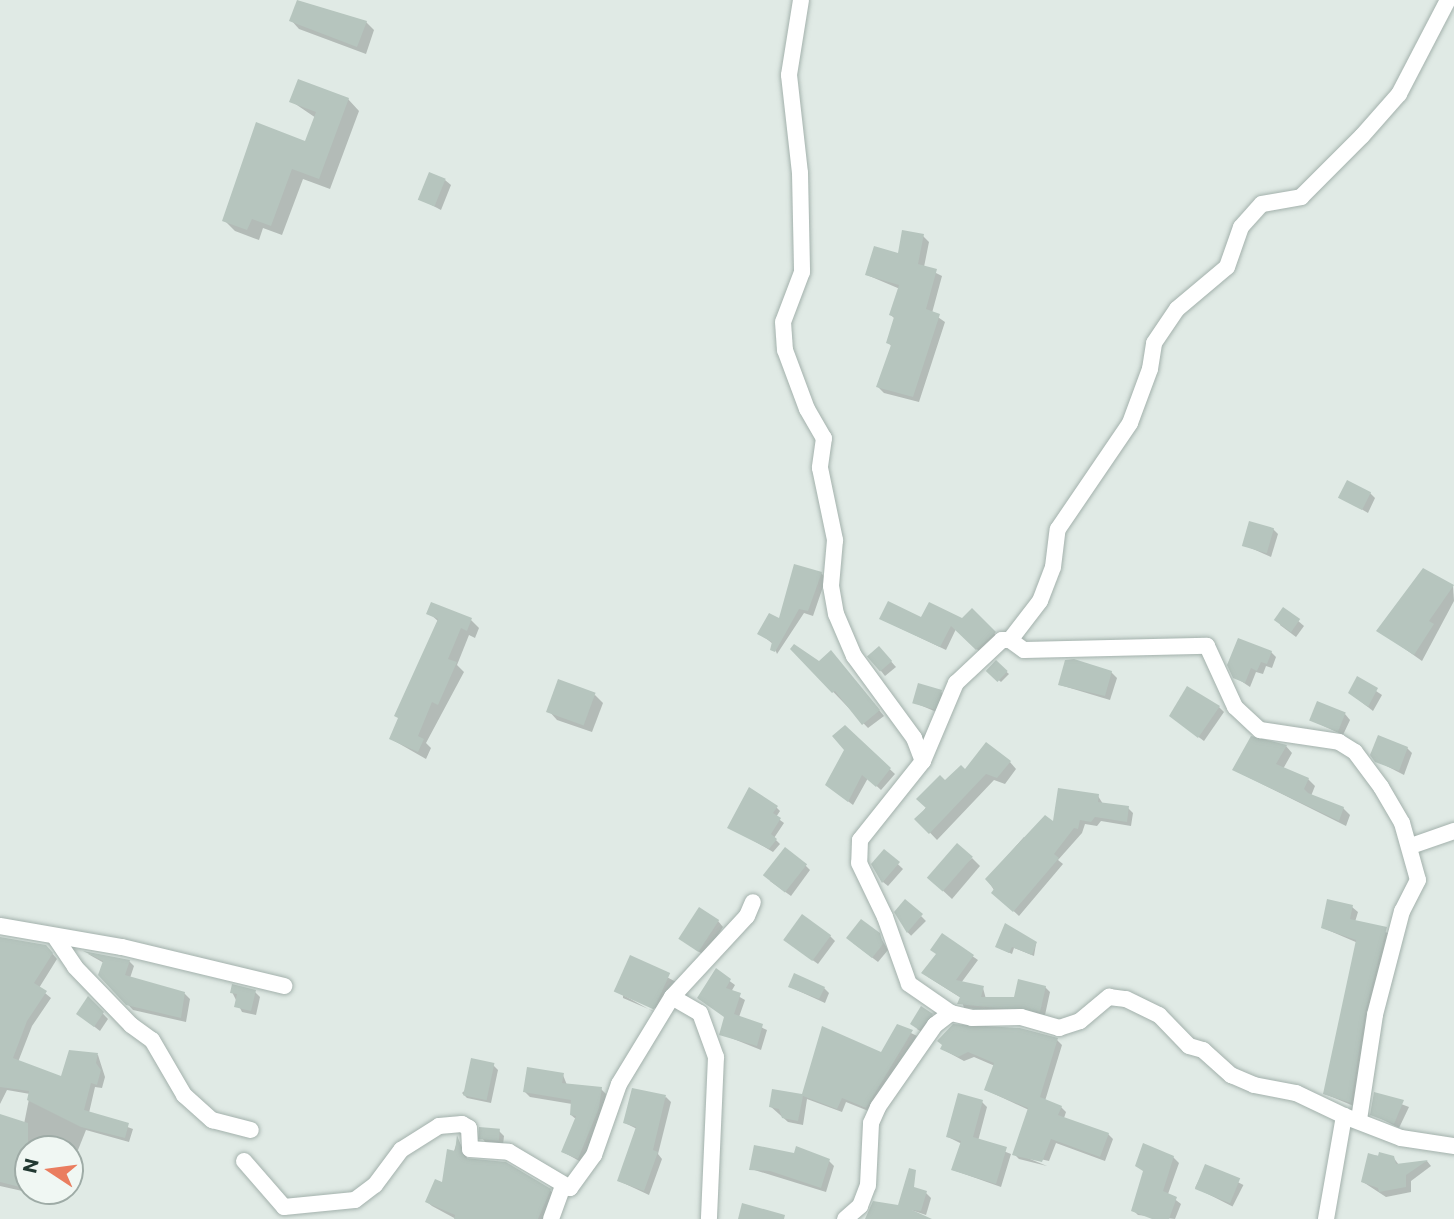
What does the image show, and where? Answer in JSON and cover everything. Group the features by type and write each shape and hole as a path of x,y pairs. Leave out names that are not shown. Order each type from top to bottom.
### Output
{"street":[{"path":"801,0 789,75 800,173 802,272 783,322 785,350 807,409 824,438 820,468 835,540 831,586 836,614 854,656 914,738 923,761"},
{"path":"1010,640 1040,601 1053,567 1058,529 1130,423 1150,369 1154,343 1177,309 1227,267 1241,227 1262,204 1301,197 1362,136 1399,94 1448,0"},
{"path":"1326,1219 1351,1118 1375,1015 1402,911 1418,880 1411,846 1381,787 1355,752 1339,742 1260,730 1235,707 1207,646 1024,650 1010,640 1002,640 956,683 923,761 860,840 859,863 886,917 909,984 951,1013 972,1018 1021,1017 1059,1028 1080,1021 1109,997 1126,999 1159,1015 1189,1046 1203,1049 1231,1075 1254,1085 1296,1093 1351,1118 1394,1136 1454,1146"},
{"path":"1411,846 1454,831"},
{"path":"244,1161 284,1208 355,1200 374,1185 401,1150 439,1126 462,1124 469,1128 470,1149 509,1152 570,1188 594,1154 619,1084 673,997 747,916 753,902"},
{"path":"0,926 122,947 284,986"},
{"path":"55,937 75,967 131,1025 152,1040 184,1095 212,1120 251,1129"},
{"path":"673,997 700,1013 716,1057 709,1219"},
{"path":"845,1219 860,1206 868,1185 871,1123 878,1107 935,1026 951,1013"},
{"path":"551,1219 563,1186"}],"building":[{"path":"297,0 367,21 357,47 289,21"},
{"path":"298,79 349,98 319,179 292,169 271,226 252,219 247,230 222,221 256,122 305,141 316,112 289,102"},
{"path":"429,172 446,179 434,207 418,200"},
{"path":"902,230 924,234 918,264 937,269 926,309 940,314 913,397 876,387 891,345 886,343 894,317 889,315 899,285 865,275 874,246 898,253"},
{"path":"1347,480 1371,492 1362,510 1338,498"},
{"path":"1249,521 1274,528 1267,553 1242,546"},
{"path":"794,564 822,572 808,611 799,609 775,652 770,650 772,642 757,634 769,613 779,618"},
{"path":"1423,568 1454,585 1429,621 1434,624 1414,655 1376,631"},
{"path":"888,601 921,617 929,602 962,618 972,608 996,632 976,650 951,626 940,647 879,619"},
{"path":"431,602 472,618 467,631 461,628 448,659 457,662 438,705 432,702 418,736 424,739 418,752 389,739 398,718 394,716 438,619 426,614"},
{"path":"1283,607 1300,619 1291,632 1274,620"},
{"path":"1238,638 1272,651 1267,664 1261,662 1257,671 1251,668 1245,683 1233,678 1227,665"},
{"path":"794,644 819,661 831,650 880,710 862,725 835,691 832,693 790,649"},
{"path":"879,646 892,661 880,672 867,656"},
{"path":"1074,659 1112,671 1105,696 1058,685 1065,660"},
{"path":"996,660 1008,671 997,682 986,671"},
{"path":"1357,676 1378,688 1368,707 1348,693"},
{"path":"558,679 596,693 584,726 546,712"},
{"path":"918,683 942,690 936,710 912,703"},
{"path":"1187,686 1220,706 1198,738 1169,716"},
{"path":"1317,701 1346,713 1338,732 1309,720"},
{"path":"845,725 891,768 876,787 862,775 848,802 825,785 844,750 832,736"},
{"path":"1378,735 1408,747 1399,771 1375,762 1370,755"},
{"path":"1251,736 1287,745 1276,764 1309,778 1304,789 1308,793 1344,807 1339,821 1232,770"},
{"path":"986,742 1011,761 997,778 986,774 929,834 914,819 926,808 916,799 940,775 945,780 961,765 965,769"},
{"path":"749,787 778,806 773,813 781,818 771,834 777,839 769,849 727,828"},
{"path":"1058,788 1099,794 1098,802 1129,806 1127,822 1095,817 1091,822 1080,820 1078,829 1074,828 1054,854 1059,858 1013,912 991,893 994,889 985,879 1045,815 1053,821"},
{"path":"957,843 973,857 943,891 927,878"},
{"path":"785,847 807,864 785,893 763,875"},
{"path":"884,849 900,862 882,883 871,864"},
{"path":"905,899 923,914 907,933 894,912"},
{"path":"1327,899 1353,905 1350,919 1387,927 1365,1013 1351,1103 1323,1094 1356,940 1321,928"},
{"path":"699,907 719,920 698,952 678,939"},
{"path":"802,914 831,935 812,961 783,940"},
{"path":"861,919 880,933 883,944 872,958 846,938"},
{"path":"1005,923 1037,942 1032,955 1012,947 1009,953 995,947"},
{"path":"942,933 974,955 956,980 984,986 981,997 1014,997 1018,979 1046,986 1040,1012 957,1004 960,997 921,973 936,954 930,950"},
{"path":"0,937 46,945 53,953 34,983 47,991 27,1021 13,1058 61,1076 69,1050 98,1053 96,1063 101,1070 97,1085 91,1083 84,1110 129,1123 125,1138 81,1127 27,1100 29,1091 0,1087"},
{"path":"83,951 130,960 125,975 185,992 181,1018 126,1005 98,975 103,961"},
{"path":"630,955 670,973 654,1009 614,992"},
{"path":"716,968 731,979 726,988 741,993 734,1014 763,1024 757,1046 719,1035 724,1017 697,998"},
{"path":"794,973 825,987 819,999 788,987"},
{"path":"232,984 256,990 251,1011 234,1007 237,994 230,993"},
{"path":"88,996 104,1012 94,1027 76,1014"},
{"path":"921,1006 933,1014 919,1030 910,1024"},
{"path":"897,1024 913,1030 866,1108 842,1098 837,1109 803,1096 798,1121 782,1118 779,1109 769,1107 772,1089 802,1094 822,1026 881,1052"},
{"path":"953,1024 1020,1028 1058,1038 1040,1097 1062,1106 1058,1115 1109,1133 1100,1157 1051,1139 1042,1162 1012,1155 1028,1108 984,1090 994,1063 968,1052 958,1057 940,1049 942,1045 937,1041"},
{"path":"471,1058 494,1063 487,1100 463,1095"},
{"path":"527,1067 564,1073 562,1083 602,1087 599,1108 578,1159 561,1152 576,1116 570,1115 571,1100 523,1092"},
{"path":"632,1088 666,1095 653,1150 658,1152 644,1191 617,1181 636,1127 623,1123"},
{"path":"1374,1092 1404,1100 1394,1124 1370,1115"},
{"path":"958,1093 983,1100 973,1137 1007,1147 996,1184 951,1170 961,1141 946,1137"},
{"path":"0,1114 28,1123 28,1135 14,1135 14,1186 0,1182"},
{"path":"479,1127 500,1129 499,1141 478,1139"},
{"path":"457,1135 465,1158 506,1162 551,1189 538,1219 454,1219 455,1215 425,1202 435,1179 442,1182 447,1149 455,1151"},
{"path":"1143,1143 1174,1156 1163,1191 1177,1197 1169,1219 1152,1219 1131,1211 1143,1171 1135,1166"},
{"path":"754,1145 794,1153 796,1146 830,1159 821,1188 770,1171 749,1170"},
{"path":"1379,1152 1394,1156 1396,1164 1428,1160 1406,1175 1406,1187 1379,1192 1378,1188 1361,1182 1368,1153 1378,1156"},
{"path":"1205,1164 1240,1178 1230,1203 1195,1189"},
{"path":"909,1168 916,1170 914,1187 927,1191 921,1211 912,1210 932,1219 865,1219 873,1201 898,1205"},
{"path":"742,1203 785,1215 784,1219 738,1219"}]}
